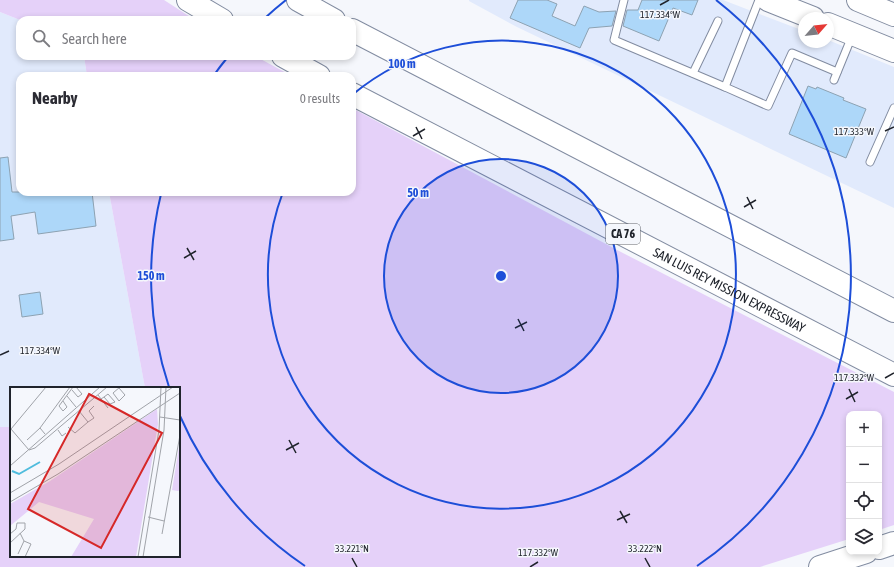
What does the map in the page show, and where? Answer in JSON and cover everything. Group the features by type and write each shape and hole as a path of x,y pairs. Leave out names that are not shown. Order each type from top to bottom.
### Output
{"main road":[{"path":"188,0 215,16"},
{"path":"298,0 327,16"},
{"path":"768,0 798,12"},
{"path":"858,0 888,10"},
{"path":"834,26 894,51"},
{"path":"356,32 894,311"},
{"path":"290,60 312,72"},
{"name":"SAN LUIS REY MISSION EXPRESSWAY","path":"356,96 894,375"},
{"path":"882,547 894,543"},
{"path":"820,567 857,555"}],"lane":[{"path":"624,0 614,40 768,106 792,53 837,72"},
{"path":"725,87 759,0"},
{"path":"693,73 718,21"},
{"path":"834,80 852,34"},
{"path":"870,162 894,108"}],"shaded area":[{"path":"0,0 164,0 189,16 16,16 16,18 0,12"},
{"path":"723,0 798,29 798,48 834,48 834,42 894,67 894,208 517,27 469,1"},
{"path":"0,12 16,18 16,60 85,60 86,72 16,72 16,196 110,196 145,387 10,387 10,427 0,427"},
{"path":"85,60 262,60 285,72 86,72"},
{"path":"356,110 619,251 894,392 894,525 882,529 882,411 846,411 846,540 760,567 0,567 0,427 10,427 10,557 180,557 180,387 145,387 110,196 356,196"}],"building":[{"path":"518,0 547,0 557,4 552,16 575,26 584,6 599,12 616,11 612,26 589,28 580,48 510,18"},
{"path":"642,0 698,0 692,15 673,8 659,41 623,26 627,10 638,10"},
{"path":"808,86 816,89 817,87 844,98 843,100 866,109 846,158 789,134"},
{"path":"8,157 12,192 16,192 16,196 92,196 96,226 38,234 35,212 11,216 14,239 0,241 0,158"},
{"path":"40,292 43,314 22,317 19,295"}]}
